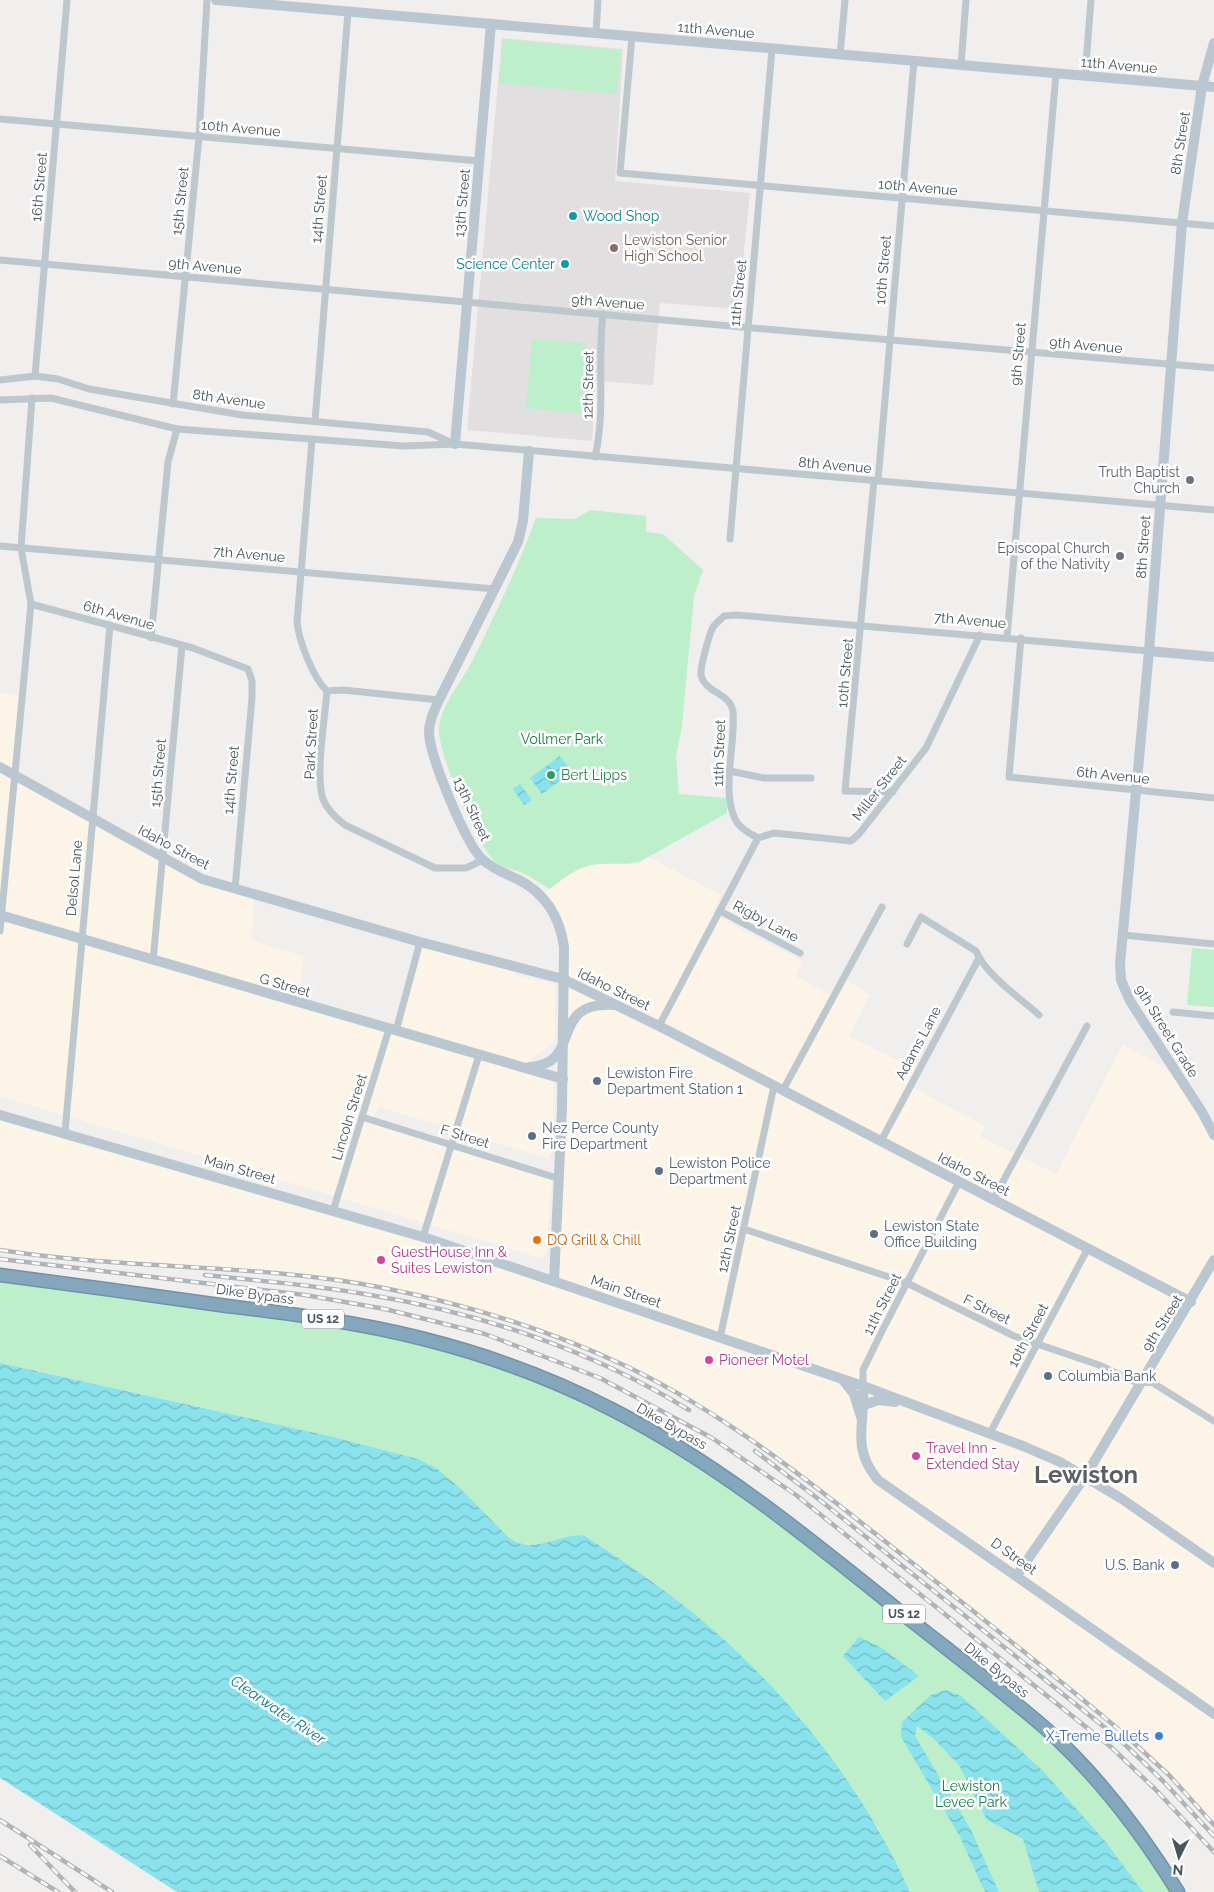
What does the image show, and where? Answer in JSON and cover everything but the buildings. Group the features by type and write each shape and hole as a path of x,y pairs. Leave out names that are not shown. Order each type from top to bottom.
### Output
{"highway":[{"name":"Dike Bypass","path":"0,1275 330,1320 396,1333 488,1359 580,1394 611,1408 672,1442 740,1487 842,1564 1014,1702 1066,1748 1107,1792 1137,1830 1178,1892"}],"main road":[{"name":"11th Avenue","path":"216,0 1214,88"},
{"name":"14th Street","path":"348,12 350,0"},
{"name":"13th Street","path":"454,444 490,24"},
{"name":"8th Street","path":"1123,935 1149,651 1182,223 1202,86 1214,43"},
{"name":"13th Street","path":"529,451 521,530 495,590 439,700 430,722 430,741 434,757 467,837 483,860 535,891 555,914 559,924 564,947 563,1079 554,1281"},
{"name":"7th Avenue","path":"1149,651 1214,657"},
{"name":"Idaho Street","path":"0,767 202,879 420,942 563,979 659,1026 1191,1302"},
{"name":"G Street","path":"1,916 563,1079"},
{"name":"9th Street Grade","path":"1123,935 1120,964 1124,990 1202,1112 1214,1135"},
{"path":"523,1067 549,1063 558,1056 563,1048 569,1026 582,1010 594,1006 618,1006"},
{"name":"Main Street","path":"0,1115 65,1132 423,1238 915,1405 1023,1446 1086,1476 1214,1563"},
{"name":"9th Street","path":"1017,1575 1086,1476 1191,1302 1214,1260"},
{"path":"842,1379 854,1394 861,1418"},
{"name":"D Street","path":"863,1386 864,1405 861,1418 862,1453 878,1480 1214,1714"},
{"path":"864,1405 878,1400 915,1405"}],"street":[{"name":"16th Street","path":"36,376 67,0"},
{"name":"15th Street","path":"173,404 199,137 207,0"},
{"path":"596,33 598,0"},
{"path":"840,55 845,0"},
{"path":"961,65 966,0"},
{"path":"1085,76 1091,0"},
{"name":"14th Street","path":"315,421 348,12"},
{"name":"10th Avenue","path":"632,36 620,174 1214,226"},
{"name":"11th Street","path":"730,539 772,49"},
{"name":"10th Street","path":"893,792 845,791 890,340 914,61"},
{"name":"9th Street","path":"1007,637 1056,74"},
{"name":"10th Avenue","path":"0,119 479,161"},
{"name":"9th Avenue","path":"0,260 1214,368"},
{"name":"12th Street","path":"595,457 598,443 601,395 603,314"},
{"name":"8th Avenue","path":"0,380 36,376 58,379 89,389 242,416 428,432 454,444"},
{"path":"0,931 31,604 21,548 32,398"},
{"name":"8th Avenue","path":"0,400 32,398 60,400 177,429 415,446 454,444 1214,510"},
{"path":"152,638 168,462 177,429"},
{"path":"301,572 312,440"},
{"name":"7th Avenue","path":"0,546 495,590"},
{"name":"Park Street","path":"301,572 298,633 321,686 327,691 320,784 326,806 336,819 435,868 466,868 483,860"},
{"name":"6th Avenue","path":"31,604 182,646 243,667 250,673"},
{"name":"7th Avenue","path":"724,616 737,614 1149,651"},
{"name":"11th Street","path":"724,616 713,627 701,675 709,688 731,704 733,711 730,771 735,820 747,832 758,838"},
{"name":"Delsol Lane","path":"65,1132 110,625"},
{"name":"Miller Street","path":"758,838 774,833 851,841 859,834 893,792 930,741 980,635"},
{"name":"6th Avenue","path":"1021,638 1009,777 1214,798"},
{"name":"15th Street","path":"153,961 182,646"},
{"name":"14th Street","path":"235,889 252,698 250,673"},
{"path":"327,691 343,690 439,700"},
{"path":"730,771 764,778 811,778"},
{"path":"659,1026 758,838"},
{"name":"12th Street","path":"720,1338 744,1229 779,1088 882,907"},
{"name":"Rigby Lane","path":"720,911 800,953"},
{"path":"907,944 921,917 970,946 976,951 979,958 1039,1015"},
{"path":"1123,935 1214,944"},
{"name":"Lincoln Street","path":"333,1211 420,942"},
{"name":"Adams Lane","path":"880,1141 979,958"},
{"path":"1173,1012 1214,1016"},
{"path":"993,1200 1087,1026"},
{"path":"423,1238 479,1055"},
{"name":"F Street","path":"362,1117 560,1179"},
{"name":"11th Street","path":"863,1386 863,1370 959,1182"},
{"name":"F Street","path":"744,1229 907,1283 1014,1336 1100,1365 1133,1381 1153,1383 1214,1421"},
{"name":"10th Street","path":"990,1434 1088,1248"}],"shaded area":[{"name":"Lewiston Senior High School","path":"502,38 623,49 615,181 750,193 738,309 660,303 653,385 596,381 592,441 467,430"},
{"path":"0,693 22,695 16,775 191,874 254,894 252,940 303,956 300,1003 396,1031 420,942 515,968 515,975 553,983 555,988 555,1039 546,1050 534,1056 528,1073 554,1079 552,1151 547,1158 379,1107 371,1122 552,1180 546,1254 541,1258 0,1096"},
{"path":"648,857 721,895 713,914 802,961 795,976 833,996 843,978 870,995 849,1036 918,1070 910,1086 985,1126 980,1137 1056,1174 1123,1044 1179,1076 1214,1135 1214,1825 1169,1775 1123,1733 814,1485 730,1426 654,1381 587,1349 504,1318 413,1294 346,1281 165,1264 97,1262 0,1249 0,1115 554,1281 564,947 540,895 569,873 592,864 639,862"}],"green space":[{"path":"503,39 621,50 617,94 499,83"},
{"path":"532,339 586,343 581,413 526,408"},
{"name":"Vollmer Park","path":"591,510 646,516 646,532 663,534 703,570 694,596 682,726 676,757 679,794 727,798 727,813 639,862 587,866 574,872 550,889 527,875 499,864 488,853 469,820 451,777 444,757 439,728 443,712 469,667 505,593 536,518 574,519"},
{"path":"1192,948 1214,950 1214,1007 1187,1005"},
{"name":"Lewiston Levee Park","path":"0,1275 316,1318 509,1366 694,1456 1072,1754 1177,1892 910,1892 878,1828 798,1715 699,1618 656,1584 585,1535 535,1544 518,1543 329,1436 0,1363"}],"water":[{"name":"Bert Lipps","path":"560,756 572,772 542,794 530,778"},
{"path":"520,784 532,800 524,805 513,789"},
{"name":"Clearwater River","path":"0,1363 329,1436 418,1459 436,1468 461,1489 508,1537 518,1543 528,1545 540,1544 571,1536 584,1535 628,1564 698,1617 762,1676 820,1743 846,1778 870,1815 910,1892 177,1892 0,1778"},
{"path":"859,1637 882,1648 919,1676 885,1701 843,1656"},
{"path":"946,1690 961,1696 1042,1770 1105,1841 1143,1892 1039,1892 1023,1839 987,1820 959,1765 933,1738 917,1726 915,1736 970,1828 999,1892 985,1892 959,1835 901,1737 902,1722 931,1695"}],"railway":[{"path":"0,1250 96,1261 288,1274 384,1288 447,1302 510,1320 571,1342 630,1368 667,1387 737,1430 836,1503 1123,1733 1169,1775 1214,1825"},
{"path":"0,1259 305,1295 385,1309 485,1334 600,1378 712,1438 796,1495 1111,1747 1155,1789 1214,1852"},
{"path":"205,1275 350,1292 453,1312 535,1337 575,1352 652,1389 689,1410"},
{"path":"755,1451 821,1501 1118,1738 1162,1780 1214,1836"},
{"path":"0,1820 112,1892"},
{"path":"30,1845 75,1892"},
{"path":"0,1856 58,1892"}],"place":[{"name":"Wood Shop","path":"573,216"},
{"name":"Lewiston Senior High School","path":"614,248"},
{"name":"Science Center","path":"565,264"},
{"name":"Truth Baptist Church","path":"1190,480"},
{"name":"Episcopal Church of the Nativity","path":"1120,556"},
{"name":"Bert Lipps","path":"551,775"},
{"name":"Lewiston Fire Department Station 1","path":"597,1081"},
{"name":"Nez Perce County Fire Department","path":"532,1136"},
{"name":"Lewiston Police Department","path":"659,1171"},
{"name":"Lewiston State Office Building","path":"874,1234"},
{"name":"DQ Grill & Chill","path":"537,1240"},
{"name":"GuestHouse Inn & Suites Lewiston","path":"381,1260"},
{"name":"Pioneer Motel","path":"709,1360"},
{"name":"Columbia Bank","path":"1048,1376"},
{"name":"Travel Inn - Extended Stay","path":"916,1456"},
{"name":"U.S. Bank","path":"1175,1565"},
{"name":"X-Treme Bullets","path":"1159,1736"}],"district":[{"name":"Lewiston","path":"1086,1474"}]}
